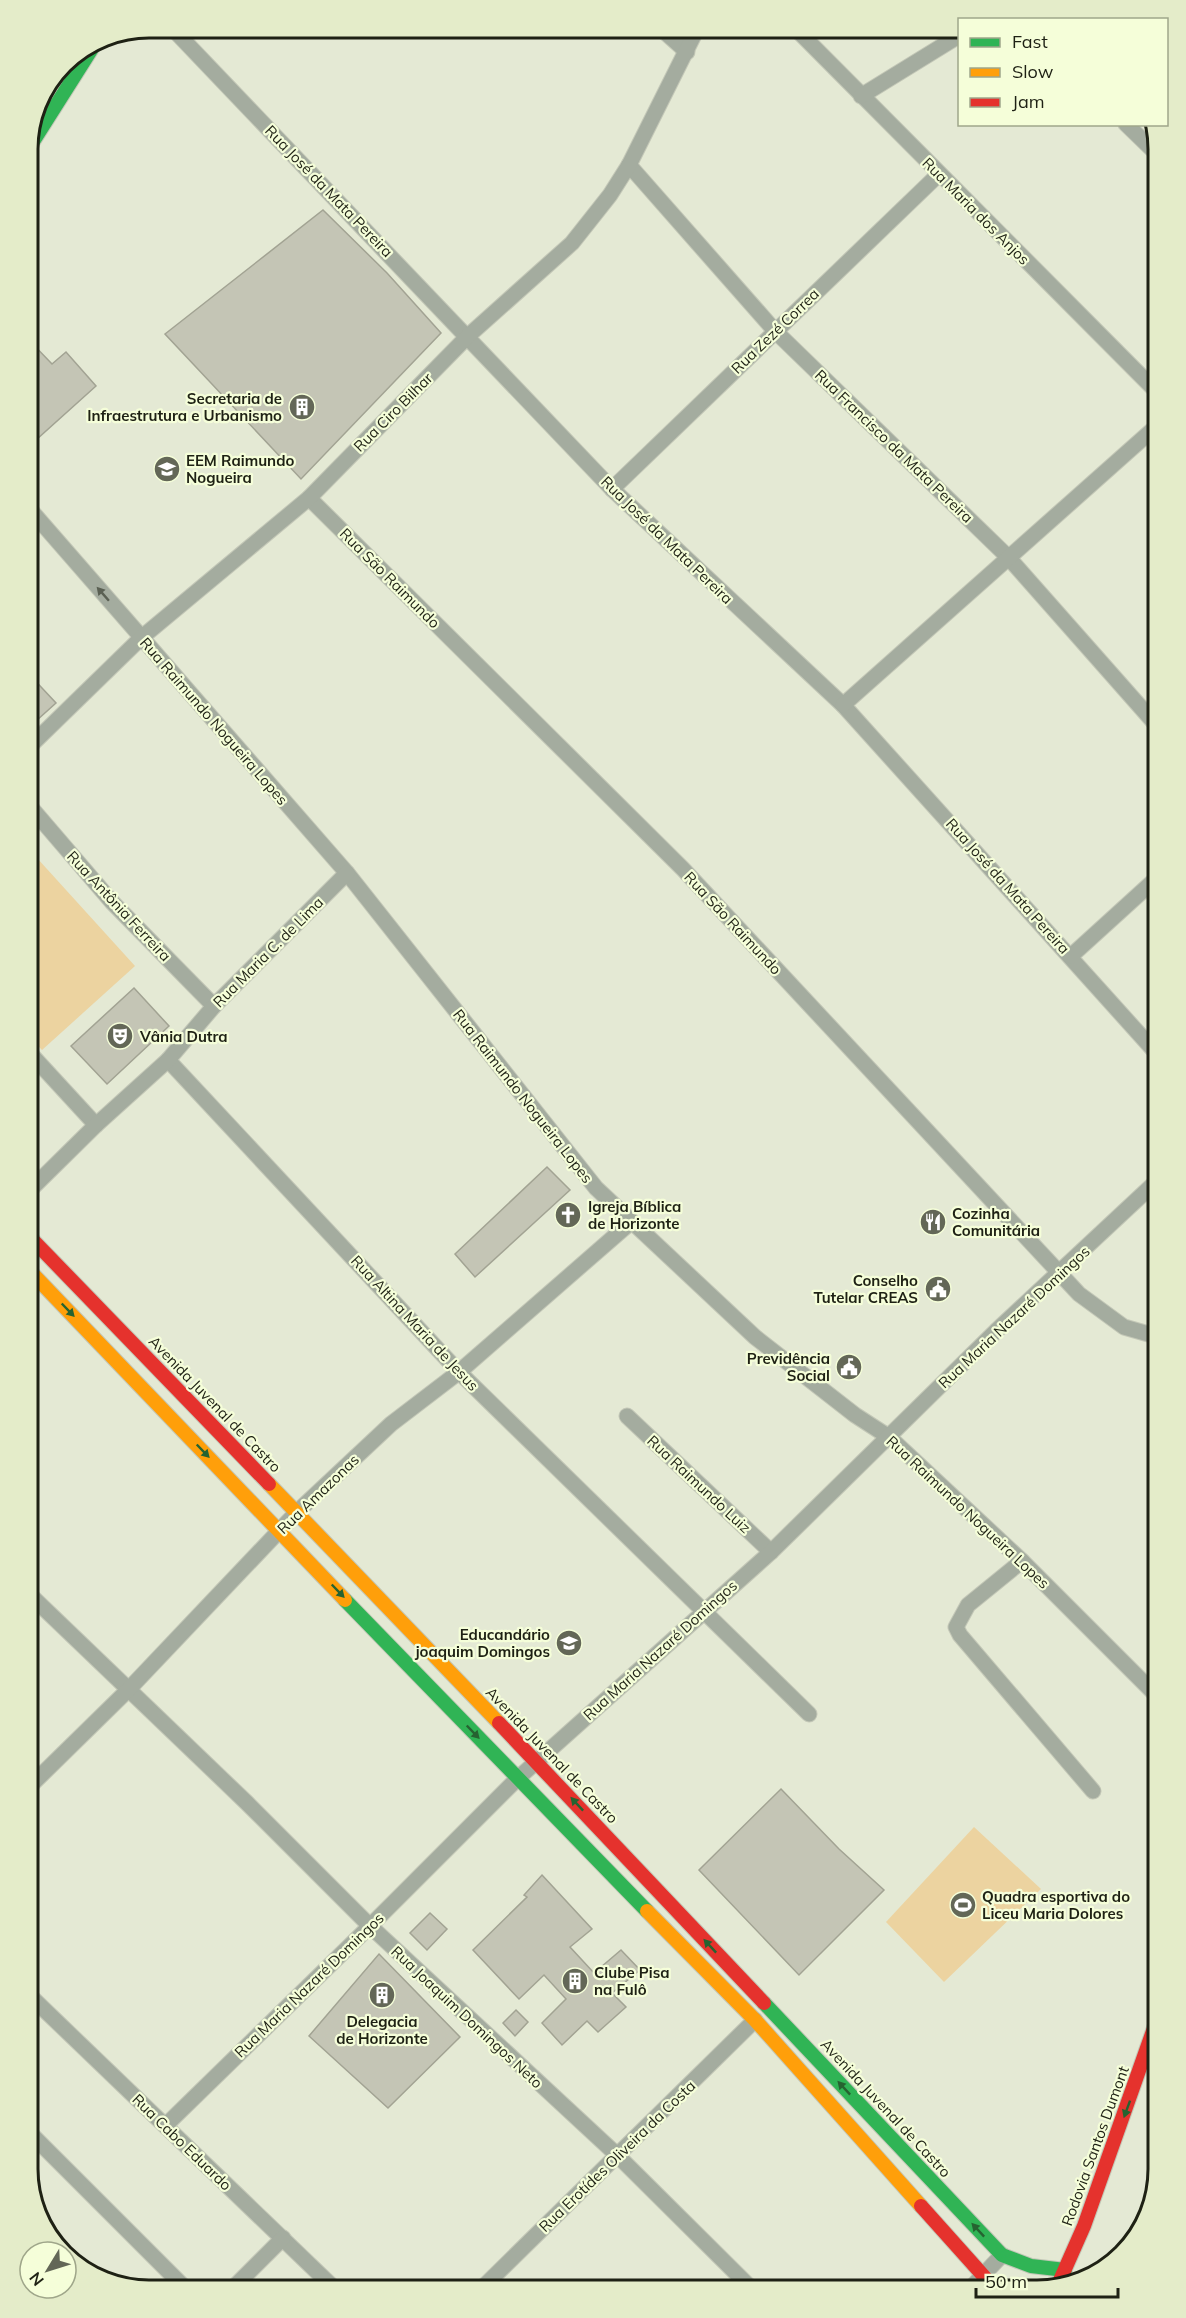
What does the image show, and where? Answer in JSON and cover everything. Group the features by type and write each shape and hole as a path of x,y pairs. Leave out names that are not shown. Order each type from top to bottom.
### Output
{"main road":[{"path":"40,129 78,63"},
{"name":"Avenida Juvenal de Castro","path":"38,1245 536,1761 1002,2255 1031,2266 1065,2270"},
{"path":"38,1279 517,1779 755,2020 989,2280"},
{"name":"Rodovia Santos Dumont","path":"1061,2278 1125,2115 1148,2047"}],"street":[{"name":"Rua José da Mata Pereira","path":"182,38 612,489 843,705 1148,1044"},
{"path":"671,38 687,52"},
{"name":"Rua Ciro Bilhar","path":"38,738 141,638 309,498 468,336 572,243 610,195 629,165 694,38"},
{"name":"Rua Maria dos Anjos","path":"805,38 1148,383"},
{"path":"861,96 954,38"},
{"path":"1129,126 1147,137"},
{"name":"Rua Francisco da Mata Pereira","path":"629,165 775,331 1008,556 1148,715"},
{"name":"Rua Zezé Correa","path":"612,489 939,174"},
{"path":"843,705 1148,434"},
{"name":"Rua São Raimundo","path":"309,498 683,869 1079,1294 1124,1327 1148,1334"},
{"name":"Rua Raimundo Nogueira Lopes","path":"38,519 347,873 580,1172 755,1337 855,1415 889,1437 1022,1560 1148,1687"},
{"name":"Rua Antônia Ferreira","path":"38,816 112,902 214,1006"},
{"name":"Rua Maria C. de Lima","path":"168,1060 214,1006 347,873"},
{"path":"1071,956 1148,886"},
{"path":"38,1182 96,1125 168,1060"},
{"name":"Rua Altina Maria de Jesus","path":"168,1060 459,1372 706,1610 809,1714"},
{"path":"38,1062 96,1125"},
{"name":"Rua Maria Nazaré Domingos","path":"166,2126 517,1779 771,1552 996,1331 1061,1273 1148,1190"},
{"name":"Rua Amazonas","path":"38,1778 129,1689 297,1512 391,1424 459,1372 631,1222"},
{"name":"Rua Raimundo Luiz","path":"627,1416 771,1552"},
{"path":"1022,1560 968,1605 956,1627 960,1635 1093,1791"},
{"name":"Rua Joaquim Domingos Neto","path":"38,1602 370,1926 617,2155 743,2280"},
{"name":"Rua Cabo Eduardo","path":"38,2004 326,2280"},
{"name":"Rua Erotídes Oliveira da Costa","path":"489,2280 755,2020"},
{"path":"38,2141 177,2280"},
{"path":"241,2280 283,2238"},
{"path":"978,2280 1002,2255"}],"shaded area":[{"path":"38,859 135,966 42,1050 38,1046"},
{"name":"Quadra esportiva do Liceu Maria Dolores","path":"974,1827 1041,1889 944,1982 886,1922"}],"building":[{"name":"Secretaria de Infraestrutura e Urbanismo","path":"323,210 387,273 441,333 301,479 165,334"},
{"path":"38,349 52,364 66,352 96,386 38,438"},
{"path":"38,684 56,703 38,719"},
{"name":"Vânia Dutra","path":"134,988 169,1026 107,1084 71,1046"},
{"path":"547,1167 570,1190 475,1277 455,1254"},
{"path":"781,1789 839,1849 884,1890 799,1975 699,1870"},
{"path":"542,1875 592,1929 570,1947 594,1973 621,1950 640,1970 612,1993 626,2007 598,2032 587,2021 562,2045 542,2023 566,1999 544,1975 519,1999 473,1950 527,1897 524,1895"},
{"path":"430,1913 447,1929 427,1950 410,1933"},
{"name":"Delegacia de Horizonte","path":"379,1954 460,2037 388,2108 309,2036"},
{"path":"516,2010 528,2022 515,2036 503,2023"}],"traffic: fast":[{"path":"39,132 87,56"},
{"path":"345,1600 647,1911"},
{"path":"764,2003 1002,2255 1031,2266 1065,2270"}],"traffic: slow":[{"path":"38,1279 345,1600"},
{"path":"269,1484 499,1723"},
{"path":"647,1911 755,2020 921,2206"}],"traffic: jam":[{"path":"38,1245 269,1484"},
{"path":"499,1723 764,2003"},
{"path":"1061,2278 1084,2226 1148,2045"},
{"path":"921,2206 987,2280"}],"place":[{"name":"Secretaria de Infraestrutura e Urbanismo","path":"302,407"},
{"name":"EEM Raimundo Nogueira","path":"167,469"},
{"name":"Vânia Dutra","path":"120,1036"},
{"name":"Igreja Bíblica de Horizonte","path":"568,1215"},
{"name":"Cozinha Comunitária","path":"933,1222"},
{"name":"Conselho Tutelar CREAS","path":"938,1289"},
{"name":"Previdência Social","path":"849,1367"},
{"name":"Educandário joaquim Domingos","path":"569,1643"},
{"name":"Quadra esportiva do Liceu Maria Dolores","path":"963,1905"},
{"name":"Clube Pisa na Fulô","path":"575,1981"},
{"name":"Delegacia de Horizonte","path":"382,1995"}]}
